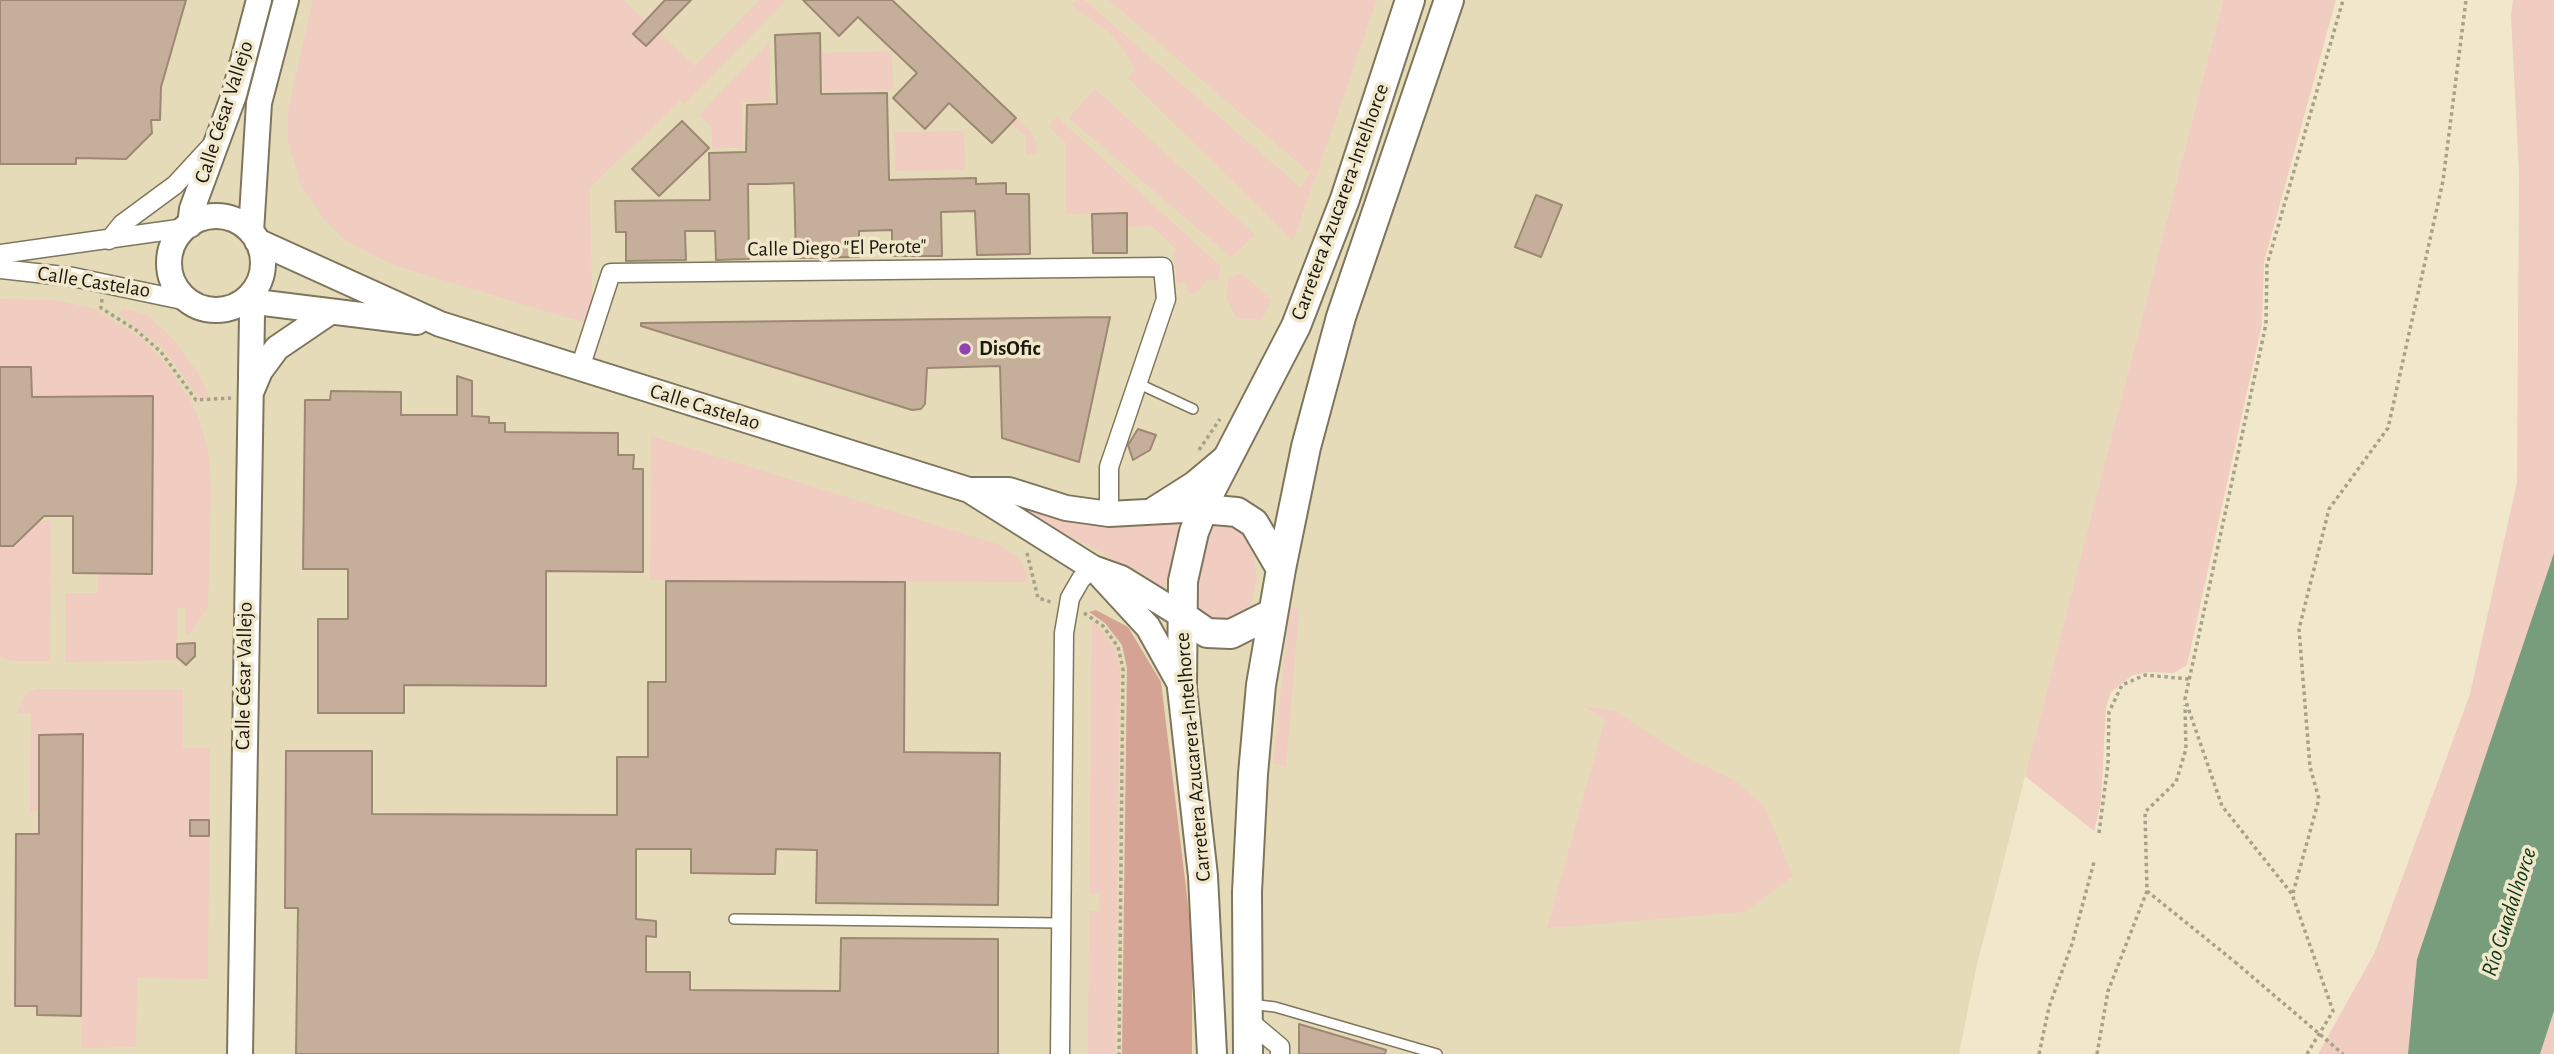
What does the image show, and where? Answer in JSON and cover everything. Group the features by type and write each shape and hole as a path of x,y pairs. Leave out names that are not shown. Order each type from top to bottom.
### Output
{"main road":[{"name":"Calle César Vallejo","path":"187,226 219,136 259,0"},
{"name":"Calle César Vallejo","path":"254,236 259,103 286,0"},
{"name":"Carretera Azucarera-Intelhorce","path":"1212,1054 1206,904 1182,688 1183,581 1202,509 1225,458 1265,390 1296,326 1345,199 1410,0"},
{"name":"Carretera Azucarera-Intelhorce","path":"1248,1054 1247,891 1253,774 1261,685 1281,569 1306,447 1341,317 1449,0"},
{"path":"228,217 254,236 263,260 260,281 247,299 232,308 216,311 201,308 187,301 172,282 169,258 172,247 187,226 200,219 228,217"},
{"name":"Calle Castelao","path":"254,236 440,324 970,490 1093,568 1121,578 1181,615"},
{"name":"Calle César Vallejo","path":"240,1054 252,314 247,299"},
{"name":"Calle Castelao","path":"247,299 330,312 440,324"},
{"path":"249,397 260,372 277,348 330,312"},
{"path":"1149,512 1194,484 1225,458"},
{"name":"Calle Castelao","path":"970,490 1009,491 1066,508 1109,514 1202,509"},
{"path":"1202,509 1218,508 1237,512 1254,523 1281,569"},
{"path":"1093,568 1148,627 1182,688"},
{"path":"1181,615 1207,633 1231,634 1273,613"}],"street":[{"path":"109,240 122,224 175,185 219,136"},
{"name":"Calle Castelao","path":"0,254 109,240 187,226"},
{"name":"Calle Diego \"El Perote\"","path":"580,368 611,273 1163,267 1166,299 1137,383"},
{"name":"Calle Castelao","path":"0,269 104,284 187,301"},
{"path":"1109,514 1109,467 1137,383"},
{"path":"1060,1054 1064,633 1070,598 1081,579 1093,568"},
{"path":"1248,1012 1280,1047 1280,1054"}],"lane":[{"path":"1137,383 1193,409"},
{"path":"734,919 1061,923"},
{"path":"1248,1012 1275,1007 1437,1054"}],"path":[{"path":"2097,1054 2108,991 2147,891 2146,812 2176,782 2186,749 2185,699 2266,324 2267,265 2343,0"},
{"path":"2292,894 2319,799 2310,767 2299,629 2329,509 2388,428 2443,181 2466,0"},
{"path":"104,284 101,308 136,330 161,352 196,400 249,397"},
{"path":"2099,833 2108,764 2109,712 2122,685 2145,675 2189,679"},
{"path":"2185,699 2222,806 2292,894 2333,1011 2307,1054"},
{"path":"2039,1054 2049,1007 2072,944 2094,862"},
{"path":"2147,891 2343,1054"}],"shaded area":[{"path":"0,0 2223,0 1976,969 1959,1054 0,1054"},
{"path":"313,0 623,0 695,66 759,0 786,0 684,104 680,101 590,187 592,299 585,323 393,265 348,242 327,223 300,184 288,140 288,110"},
{"path":"1077,0 1084,0 1300,187 1310,173 1109,0 1377,0 1293,241 1128,78 1135,70 1124,50 1110,33 1072,5"},
{"path":"2223,0 2336,0 2264,262 2262,324 2187,665 2174,673 2149,672 2133,675 2111,692 2106,707 2101,803 2094,831 2025,776"},
{"path":"2513,0 2554,0 2554,553 2417,959 2408,1054 2318,1054 2375,952 2470,694 2517,482 2519,173 2511,16"},
{"path":"770,41 770,102 742,102 743,148 712,148 712,128 699,115"},
{"path":"892,51 893,90 823,91 822,53"},
{"path":"1095,89 1255,235 1231,257 1069,118"},
{"path":"1057,117 1220,266 1219,280 1206,280 1198,292 1189,294 1186,282 1177,284 1173,251 1178,251 1152,226 1127,227 1126,213 1066,214 1066,143 1048,126"},
{"path":"1016,118 1032,133 1038,147 1036,153 1026,155 1026,136 1011,123"},
{"path":"964,131 965,170 895,171 894,132"},
{"path":"1242,273 1271,300 1262,320 1237,318 1227,300 1228,278"},
{"path":"0,299 56,300 95,309 141,338 166,364 190,400 201,424 208,451 211,488 208,607 189,635 185,631 185,608 177,608 177,656 180,660 65,662 65,593 98,593 98,574 152,574 153,396 32,397 31,367 0,397"},
{"path":"123,309 146,314 174,340 198,373 210,398 199,398 164,350 119,314"},
{"path":"651,436 997,544 1016,556 1024,567 1029,582 650,580"},
{"path":"1023,507 1065,520 1103,526 1180,521 1164,591 1100,552 1022,512"},
{"path":"39,521 51,521 50,661 13,661 0,657 0,546 13,546"},
{"path":"1226,522 1242,531 1252,550 1257,577 1246,611 1235,619 1210,621 1194,608 1199,570 1212,523"},
{"path":"1290,606 1299,609 1286,767 1273,763"},
{"path":"1096,610 1128,627 1161,682 1192,937 1192,1054 1122,1054 1127,668 1122,645 1105,623 1089,612"},
{"path":"1092,621 1115,650 1120,669 1115,1054 1088,1054 1089,911 1099,911 1099,894 1089,893"},
{"path":"38,689 183,690 183,748 210,748 209,820 190,820 190,836 209,836 208,979 137,978 136,1047 81,1048 83,735 39,735 39,811 30,811 31,713 17,713 26,693"},
{"path":"1584,706 1615,711 1683,756 1734,780 1764,806 1793,876 1745,912 1547,928 1605,720"},
{"path":"2554,1011 2554,1054 2540,1054"}],"water":[{"name":"Río Guadalhorce","path":"2554,553 2554,1011 2540,1054 2408,1054 2417,959"}],"building":[{"path":"0,0 186,0 161,87 160,120 151,120 152,133 126,159 76,158 76,164 0,164"},
{"path":"665,0 691,0 646,46 633,34"},
{"path":"803,0 892,0 1016,118 992,143 949,103 925,129 893,98 917,73 858,17 839,36"},
{"path":"820,33 821,94 887,93 889,180 976,178 976,184 1006,183 1006,194 1029,194 1030,254 977,255 975,211 941,212 942,256 892,256 892,230 859,231 859,257 796,258 794,183 748,184 749,259 716,260 715,231 685,231 686,260 626,261 626,232 616,232 615,201 710,200 709,153 746,152 747,105 777,104 775,35"},
{"path":"682,121 709,148 659,196 632,169"},
{"path":"1536,195 1562,205 1541,257 1515,247"},
{"path":"1127,213 1127,253 1093,253 1092,214"},
{"path":"1110,317 1079,462 1002,438 1000,366 927,368 925,404 921,409 912,410 641,326 641,323"},
{"path":"0,367 31,367 32,397 153,396 152,574 73,573 73,516 44,516 13,546 0,546"},
{"path":"457,376 472,381 472,416 489,417 489,423 505,423 505,432 618,433 618,455 634,455 633,469 643,469 643,572 546,571 546,686 404,685 404,713 318,713 318,619 348,619 348,569 303,569 305,400 330,400 331,391 401,392 401,415 457,415"},
{"path":"1138,429 1156,435 1150,450 1133,460 1128,445"},
{"path":"666,581 905,582 904,752 1000,753 998,905 816,903 817,850 776,849 775,874 760,874 691,873 691,849 636,849 636,919 656,921 656,937 646,936 646,972 690,972 690,990 840,991 841,938 998,939 998,1054 296,1054 298,908 285,908 286,751 372,751 372,814 617,815 617,757 648,757 648,682 666,682"},
{"path":"195,643 195,656 186,665 177,657 177,644"},
{"path":"83,734 81,1016 37,1015 37,1006 15,1006 16,834 39,834 39,735"},
{"path":"190,820 209,820 209,836 190,836"},
{"path":"1299,1024 1386,1050 1385,1054 1299,1054"}],"place":[{"name":"DisOfic","path":"965,349"}]}
